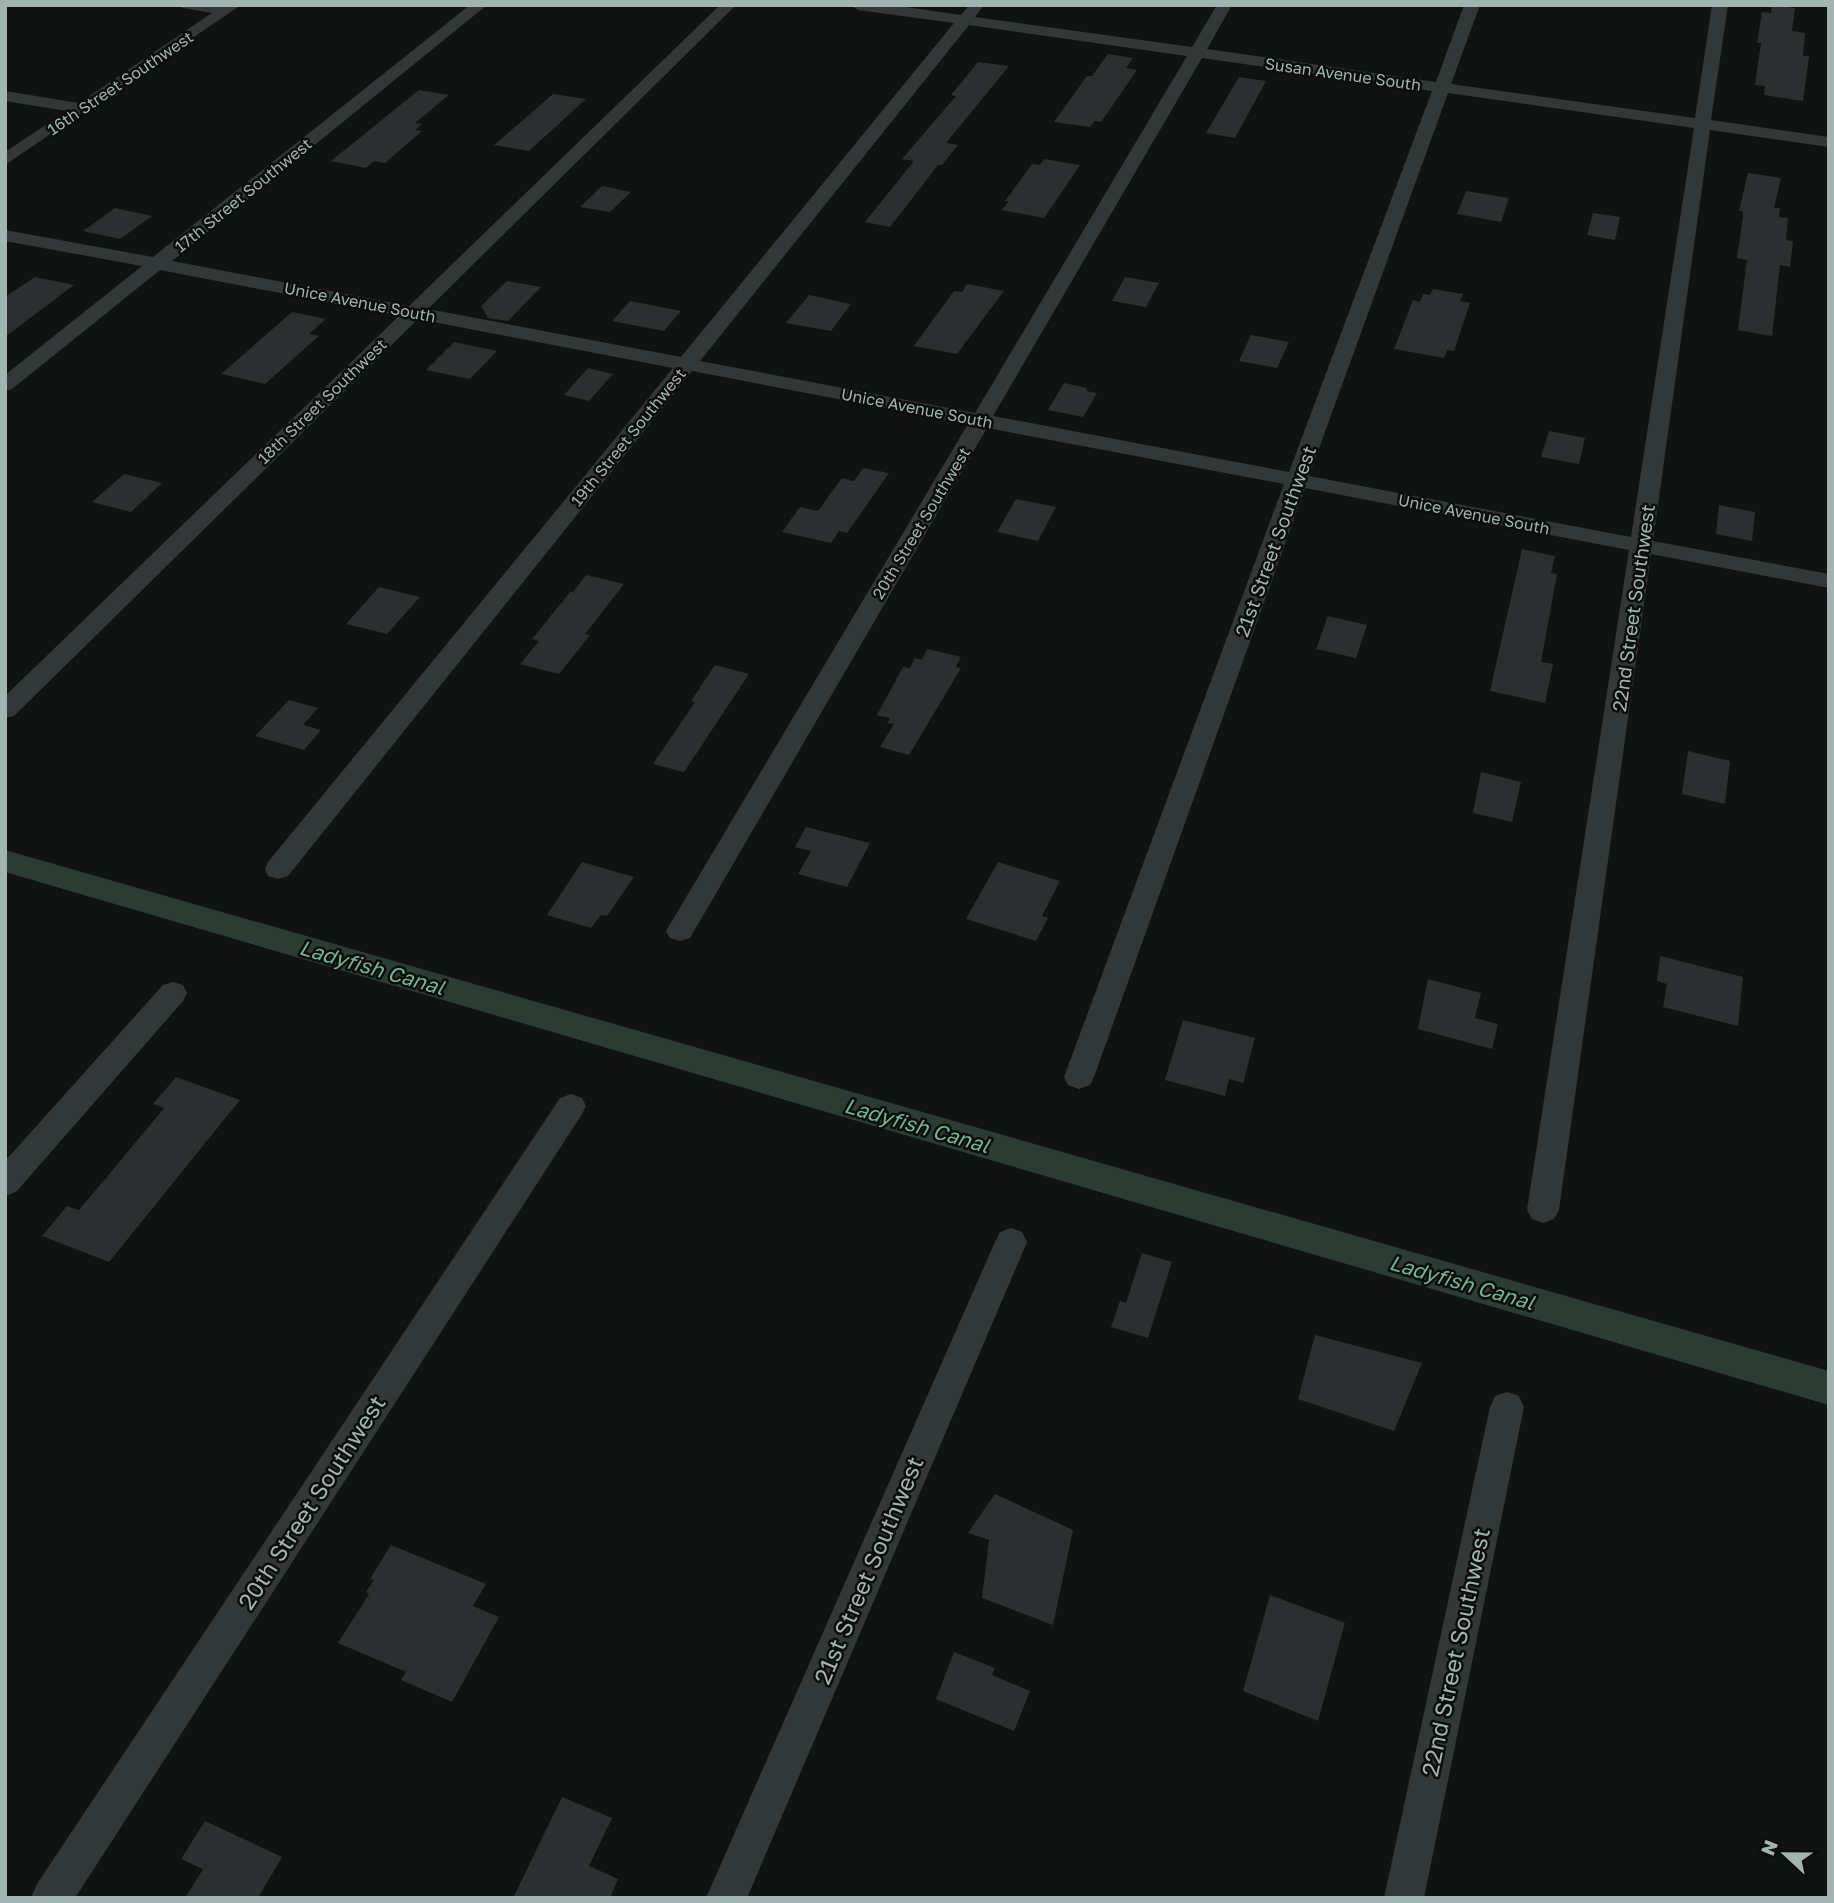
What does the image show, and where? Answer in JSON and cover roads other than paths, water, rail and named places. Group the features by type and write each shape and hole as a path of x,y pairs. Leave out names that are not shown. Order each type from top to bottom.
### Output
{"street":[{"path":"188,5 230,8"},
{"name":"17th Street Southwest","path":"5,386 480,5"},
{"name":"18th Street Southwest","path":"5,710 729,5"},
{"name":"Susan Avenue South","path":"858,5 971,13 1197,53 1829,142"},
{"name":"20th Street Southwest","path":"680,931 1224,5"},
{"name":"21st Street Southwest","path":"1079,1077 1472,5"},
{"name":"22nd Street Southwest","path":"1543,1210 1720,5"},
{"name":"16th Street Southwest","path":"5,160 230,8"},
{"name":"19th Street Southwest","path":"278,869 971,13"},
{"path":"5,96 82,108"},
{"name":"Unice Avenue South","path":"5,235 1829,581"},
{"path":"5,1183 173,993"},
{"name":"20th Street Southwest","path":"51,1898 571,1106"},
{"name":"21st Street Southwest","path":"726,1898 1011,1242"},
{"name":"22nd Street Southwest","path":"1404,1898 1507,1407"}],"waterway":[{"name":"Ladyfish Canal","path":"5,861 1829,1388"}]}
